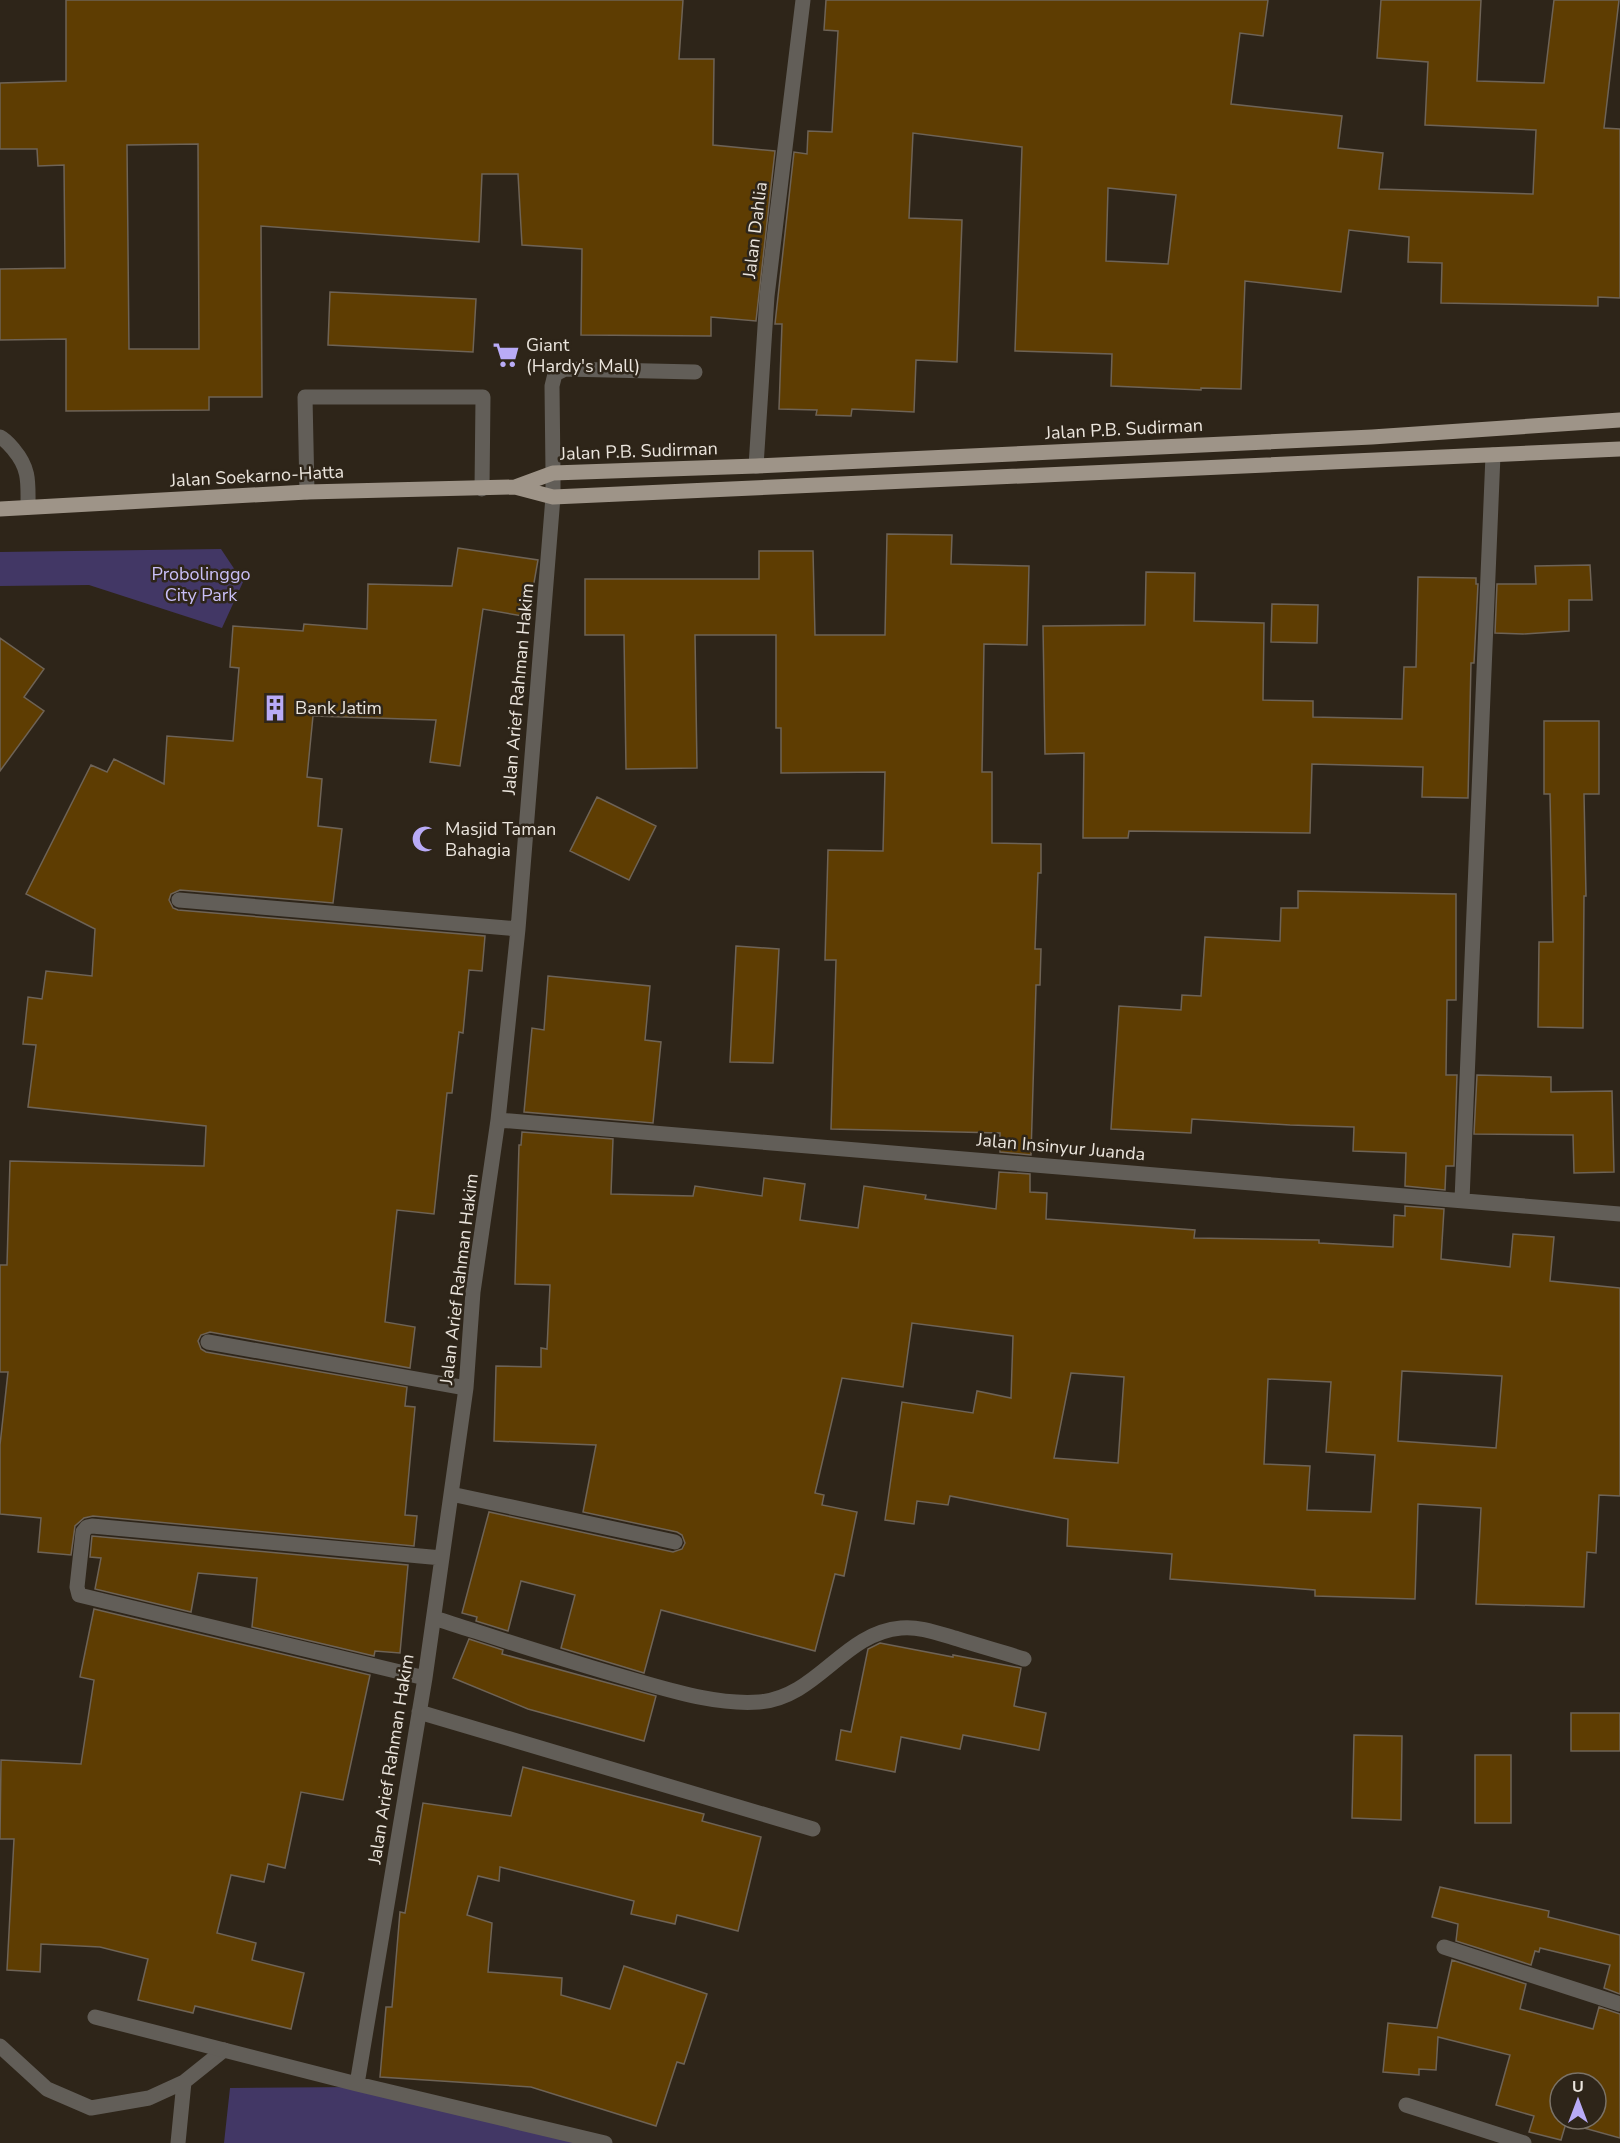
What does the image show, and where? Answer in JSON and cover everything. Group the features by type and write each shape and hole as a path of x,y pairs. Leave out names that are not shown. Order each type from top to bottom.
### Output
{"main road":[{"name":"Jalan P.B. Sudirman","path":"515,488 553,473 756,466 1372,437 1620,420"},
{"path":"515,488 553,497 1620,449"},
{"name":"Jalan Soekarno-Hatta","path":"0,509 307,492 515,488"}],"street":[{"name":"Jalan Dahlia","path":"756,466 767,296 803,0"},
{"name":"Jalan Arief Rahman Hakim","path":"357,2084 434,1618 466,1389 474,1292 498,1120 518,930 553,497 552,386 555,374 565,369 695,372"},
{"path":"307,492 305,396 483,397 482,489"},
{"path":"0,437 24,462 27,474 28,507"},
{"path":"1462,1200 1493,455"},
{"path":"179,900 518,930"},
{"name":"Jalan Insinyur Juanda","path":"498,1120 1620,1214"},
{"path":"208,1342 466,1389"},
{"path":"450,1494 675,1542"},
{"path":"425,1677 79,1595 77,1587 83,1532 87,1527 93,1526 442,1558"},
{"path":"434,1618 581,1665 672,1690 734,1702 760,1702 785,1697 813,1681 859,1642 882,1631 902,1627 924,1629 1024,1659"},
{"path":"419,1712 813,1829"},
{"path":"1444,1947 1620,2004"},
{"path":"95,2017 357,2084 605,2143"},
{"path":"0,2046 46,2089 91,2108 149,2098 184,2082 224,2050"},
{"path":"178,2143 184,2082"},
{"path":"1406,2104 1524,2143"}],"green space":[{"name":"Probolinggo City Park","path":"221,549 243,582 222,628 89,585 0,586 0,552"},
{"path":"358,2087 578,2143 224,2143 230,2088"}],"building":[{"path":"66,0 683,0 679,59 714,59 713,145 775,151 756,321 711,317 711,336 581,335 582,249 522,245 518,174 482,174 479,242 261,226 262,397 209,397 209,410 66,411 66,339 0,340 0,269 65,268 64,165 38,166 37,149 0,149 0,83 66,81","holes":["198,144 199,349 129,349 127,145"]},
{"path":"826,0 1268,0 1263,36 1240,33 1231,104 1342,116 1338,148 1383,153 1379,189 1533,194 1536,130 1425,125 1428,62 1377,58 1381,0 1481,0 1477,81 1544,83 1554,0 1619,0 1604,128 1620,129 1620,298 1598,297 1598,306 1441,303 1442,263 1408,262 1409,237 1349,230 1341,292 1245,281 1241,389 1201,388 1201,390 1111,386 1112,354 1015,351 1022,147 913,133 909,218 962,220 957,362 916,360 914,412 852,409 851,416 816,415 817,410 779,409 782,324 775,324 794,152 807,154 808,131 832,132 838,31 824,30","holes":["1108,188 1176,195 1168,264 1106,261"]},
{"path":"330,292 476,299 473,352 328,345"},
{"path":"887,534 952,535 951,564 1029,566 1027,645 984,644 982,772 992,772 992,843 1041,844 1035,949 1041,949 1040,985 1036,985 1031,1155 1000,1152 1000,1133 831,1129 836,960 825,960 828,850 883,851 885,772 781,773 781,728 776,728 776,635 695,635 697,768 626,769 624,635 585,635 585,579 759,579 759,551 813,551 815,635 885,635"},
{"path":"458,548 538,560 528,617 483,609 460,766 430,762 436,720 313,716 307,777 322,779 318,826 342,829 333,903 180,890 171,894 169,900 173,908 178,910 485,936 482,971 469,970 463,1033 459,1032 452,1093 447,1093 434,1214 397,1210 385,1322 415,1327 410,1368 210,1332 201,1335 198,1341 201,1349 206,1352 407,1387 405,1406 415,1407 405,1515 417,1516 414,1546 93,1516 84,1518 75,1526 71,1555 38,1552 41,1518 0,1514 0,1445 8,1372 0,1372 0,1265 7,1265 10,1161 204,1166 206,1126 28,1107 36,1045 23,1044 28,997 42,999 46,971 92,976 95,929 26,894 91,765 107,772 114,759 164,784 167,736 233,741 239,668 230,667 233,626 303,631 304,624 367,629 368,584 452,586"},
{"path":"1590,565 1592,600 1569,600 1569,631 1495,633 1497,584 1536,584 1535,566"},
{"path":"1146,572 1195,573 1194,621 1264,623 1263,700 1313,701 1313,717 1402,719 1404,667 1416,667 1418,577 1476,578 1476,584 1478,584 1474,663 1471,663 1468,798 1422,797 1423,767 1312,764 1310,833 1129,831 1128,838 1083,838 1084,753 1045,754 1043,626 1145,625"},
{"path":"1272,604 1318,605 1317,643 1271,642"},
{"path":"0,638 44,669 24,697 44,711 0,771"},
{"path":"1544,721 1599,721 1599,794 1584,794 1586,896 1584,896 1583,1028 1538,1027 1539,942 1553,942 1550,794 1544,794"},
{"path":"597,797 656,826 629,880 570,851"},
{"path":"1298,891 1456,894 1456,1000 1447,1000 1446,1075 1457,1075 1454,1166 1446,1166 1445,1190 1405,1186 1406,1153 1353,1151 1354,1127 1192,1119 1191,1133 1111,1129 1119,1006 1181,1010 1182,995 1201,996 1205,937 1280,941 1281,908 1298,908"},
{"path":"736,946 779,949 773,1063 730,1062"},
{"path":"548,976 650,986 645,1040 661,1042 653,1123 524,1112 532,1028 544,1030"},
{"path":"1477,1075 1551,1077 1551,1092 1612,1091 1614,1172 1574,1173 1573,1135 1474,1134"},
{"path":"522,1132 613,1139 611,1194 693,1196 695,1186 762,1196 764,1178 805,1184 800,1220 858,1228 864,1186 926,1195 925,1199 996,1209 999,1172 1030,1174 1030,1192 1047,1193 1046,1219 1195,1230 1194,1238 1319,1240 1319,1243 1393,1247 1394,1215 1405,1216 1405,1206 1444,1209 1441,1259 1510,1267 1513,1234 1554,1237 1550,1281 1620,1288 1620,1496 1599,1495 1596,1553 1587,1552 1584,1607 1476,1604 1481,1508 1418,1504 1415,1599 1315,1596 1315,1590 1170,1579 1172,1554 1067,1546 1068,1519 950,1496 948,1505 917,1501 914,1524 885,1520 902,1402 973,1413 977,1391 1011,1398 1013,1336 912,1323 903,1387 842,1378 815,1493 824,1495 822,1505 857,1512 844,1576 835,1574 815,1651 661,1610 644,1673 561,1648 575,1595 521,1581 508,1631 476,1621 477,1617 462,1613 489,1512 673,1552 682,1549 685,1543 682,1535 677,1532 583,1512 596,1445 494,1441 496,1366 541,1367 541,1348 547,1349 550,1285 515,1284 519,1145 521,1145","holes":["1402,1371 1502,1376 1496,1448 1398,1441","1071,1373 1124,1377 1118,1463 1054,1458","1268,1379 1331,1382 1326,1452 1375,1455 1371,1512 1307,1510 1310,1466 1264,1464"]},
{"path":"92,1536 408,1565 400,1653 375,1651 374,1656 252,1627 257,1578 198,1573 191,1612 95,1589 101,1558 90,1557"},
{"path":"94,1609 370,1675 343,1800 301,1792 285,1868 268,1864 264,1882 231,1875 217,1933 256,1943 252,1960 304,1973 291,2029 195,2006 193,2013 138,2000 148,1959 100,1947 41,1944 40,1972 7,1970 14,1839 0,1839 1,1760 81,1764 94,1680 80,1677"},
{"path":"469,1639 503,1650 502,1654 656,1696 644,1741 528,1709 453,1678"},
{"path":"880,1643 1021,1668 1014,1706 1046,1713 1039,1750 963,1735 960,1749 901,1737 895,1772 836,1760 841,1730 851,1732 868,1649"},
{"path":"1571,1713 1620,1713 1620,1751 1571,1751"},
{"path":"1354,1735 1402,1736 1401,1820 1352,1818"},
{"path":"1475,1755 1511,1755 1511,1823 1475,1823"},
{"path":"523,1767 704,1814 702,1821 761,1837 738,1931 677,1915 675,1924 631,1914 634,1901 500,1867 499,1881 478,1876 467,1915 492,1923 488,1972 562,1978 561,1995 610,2009 624,1966 707,1994 684,2064 677,2062 656,2126 531,2087 380,2077 386,2007 392,2007 400,1912 405,1913 423,1803 511,1816"},
{"path":"1440,1887 1549,1911 1548,1917 1620,1935 1620,1994 1604,1988 1610,1965 1540,1948 1539,1952 1535,1951 1531,1965 1456,1941 1458,1924 1432,1917"},
{"path":"1452,1960 1526,1984 1520,2009 1593,2029 1599,2007 1620,2014 1620,2138 1595,2131 1608,2131 1608,2071 1548,2071 1548,2131 1564,2131 1561,2140 1529,2132 1534,2116 1496,2105 1510,2055 1438,2037 1436,2070 1419,2069 1419,2075 1383,2072 1388,2023 1437,2028"}],"place":[{"name":"Giant (Hardy's Mall)","path":"506,355"},
{"name":"Bank Jatim","path":"275,708"},
{"name":"Masjid Taman Bahagia","path":"425,839"}]}
